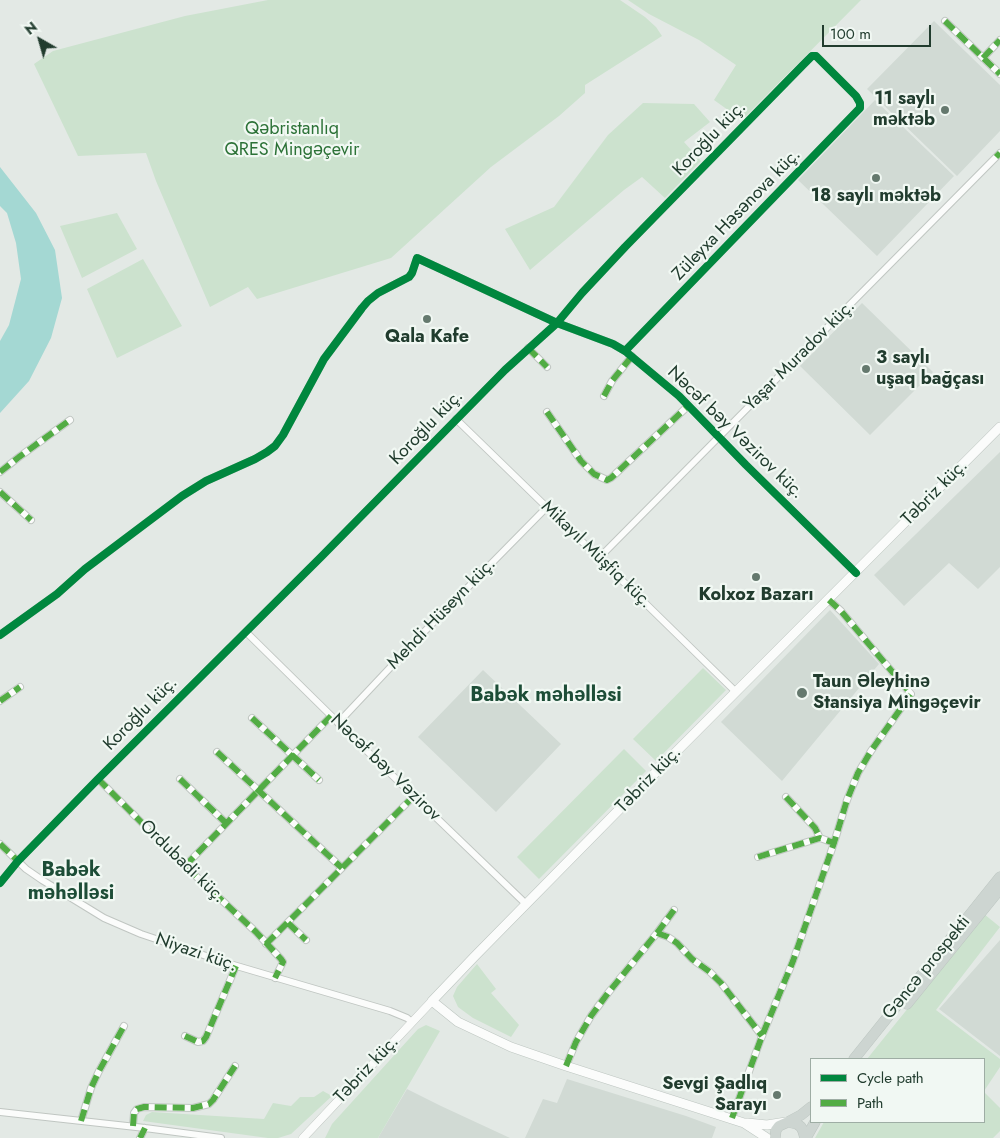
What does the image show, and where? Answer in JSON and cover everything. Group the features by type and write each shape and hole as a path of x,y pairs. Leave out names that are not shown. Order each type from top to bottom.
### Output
{"main road":[{"name":"Təbriz küç.","path":"432,1001 1000,427"},
{"name":"Gəncə prospekti","path":"855,1058 1000,877"},
{"name":"Gəncə prospekti","path":"863,1058 1000,889"},
{"path":"432,1001 458,1022 511,1047 744,1122 767,1125 788,1122 797,1124 801,1127 805,1138"},
{"path":"775,1138 776,1130 779,1126 795,1119 810,1108"},
{"path":"744,1122 767,1138"},
{"path":"805,1138 814,1123"}],"street":[{"path":"945,21 1000,74"},
{"path":"983,58 1000,40"},
{"name":"Koroğlu küç.","path":"0,883 98,779 456,419 528,348 557,323 619,254 812,56 816,56 856,96"},
{"name":"Züleyxa Həsənova küç.","path":"625,351 860,108 860,103 856,96"},
{"name":"Yaşar Muradov küç.","path":"599,558 999,157"},
{"name":"Nəcəf bəy Vəzirov küç.","path":"0,635 57,594 85,569 182,496 206,481 255,459 275,446 283,435 324,359 362,308 378,293 409,277 417,258 557,323 613,344 632,356 688,406 856,572"},
{"path":"528,348 547,367"},
{"path":"604,396 612,381 632,356"},
{"path":"547,412 581,461 594,474 607,480 688,406"},
{"name":"Mikayıl Müşfiq küç.","path":"456,419 736,692"},
{"path":"0,472 70,420"},
{"path":"0,492 30,520"},
{"name":"Mehdi Hüseyn küç.","path":"338,722 547,507"},
{"path":"732,1118 762,1036 793,961 847,800 858,773 911,694 841,611 829,600"},
{"name":"Nəcəf bəy Vəzirov","path":"246,632 526,904"},
{"path":"0,701 20,687"},
{"path":"186,866 331,716"},
{"path":"252,718 319,780"},
{"path":"218,752 342,868"},
{"name":"Ordubadi küç.","path":"98,779 256,932 283,962 275,978"},
{"path":"180,779 226,824"},
{"path":"266,944 414,796"},
{"path":"786,797 807,818 820,838"},
{"path":"758,857 820,838 834,843"},
{"name":"Niyazi küç.","path":"0,844 18,862 42,880 104,918 141,934 236,966 390,1011 412,1022"},
{"path":"566,1066 576,1042 591,1016 674,910"},
{"path":"288,923 306,940"},
{"path":"657,933 668,936 710,972 721,983 762,1036"},
{"path":"185,1036 198,1042 203,1041 206,1037 236,966"},
{"name":"Təbriz küç.","path":"303,1138 432,1001"},
{"path":"81,1121 91,1088 99,1070 124,1026"},
{"path":"133,1126 134,1113 137,1109 144,1107 193,1108 209,1104 234,1066"},
{"path":"0,1112 133,1126 221,1138"},
{"path":"140,1138 145,1128"}],"shaded area":[{"name":"11 saylı məktəb","path":"934,21 1000,85 1000,131 957,176 867,89"},
{"name":"18 saylı məktəb","path":"875,100 954,176 877,256 798,180"},
{"name":"3 saylı uşaq bağçası","path":"862,303 933,372 870,435 800,366"},
{"path":"1000,452 1000,567 978,589 949,563 904,606 874,575"},
{"name":"Taun Əleyhinə Stansiya Mingəçevir","path":"830,610 879,664 782,781 721,722"},
{"path":"483,670 561,744 496,812 418,737"},
{"path":"1000,940 1000,1056 939,1009"},
{"path":"567,1079 716,1127 712,1138 525,1138 543,1099 557,1103"},
{"path":"407,1089 441,1106 510,1138 378,1138"}],"green space":[{"name":"Qəbristanlıq QRES Mingəçevir","path":"268,0 620,0 645,17 656,27 662,36 585,85 585,93 559,116 491,167 391,258 257,299 248,287 210,307 156,181 146,153 78,156 34,64 53,51 185,16"},
{"path":"628,0 861,0 742,120 714,100 736,65 699,40 649,14"},
{"path":"643,103 694,104 710,122 684,142 701,161 665,198 642,177 530,270 505,229 554,207 608,135"},
{"path":"117,213 137,249 82,278 60,226"},
{"path":"143,259 182,326 117,358 87,289"},
{"path":"703,668 726,690 656,761 633,739"},
{"path":"624,749 646,771 539,879 517,857"},
{"path":"984,914 1000,927 936,1010 1000,1059 1000,1067 985,1090 985,1058 868,1058"},
{"path":"477,964 496,989 491,993 519,1025 511,1037 473,1018 458,1007 453,996 457,987"},
{"path":"426,1025 440,1031 378,1138 325,1138 332,1124 418,1029"},
{"path":"323,1091 332,1096 291,1134 278,1138 143,1121 146,1115 152,1112 264,1119 273,1103 291,1106 300,1097 314,1097"},
{"path":"985,1093 1000,1108 1000,1131 993,1138 815,1138 823,1123 985,1123"}],"water":[{"path":"0,167 36,213 55,250 62,298 51,338 29,381 0,413 0,341 9,325 21,279 16,243 7,213 0,206"}],"marked path":[{"path":"945,21 1000,74"},
{"path":"983,58 1000,40"},
{"path":"996,157 1000,153"},
{"path":"528,348 547,367"},
{"path":"604,396 612,381 632,356"},
{"path":"547,412 581,461 594,474 607,480 688,406"},
{"path":"0,472 70,420"},
{"path":"0,492 31,520"},
{"path":"732,1118 762,1036 793,961 847,800 858,773 911,694 841,611 829,600"},
{"path":"0,701 20,687"},
{"path":"185,866 331,716"},
{"path":"252,718 319,780"},
{"path":"217,752 342,868"},
{"path":"98,779 185,866 256,932 281,959 283,962 275,978"},
{"path":"180,779 226,823"},
{"path":"266,944 414,796"},
{"path":"786,797 815,828 820,838"},
{"path":"758,857 820,838 834,843"},
{"path":"0,844 18,861 16,863"},
{"path":"566,1066 576,1042 591,1016 674,910"},
{"path":"288,923 306,940"},
{"path":"657,933 677,943 692,959 710,972 721,983 762,1036"},
{"path":"185,1036 198,1042 203,1041 206,1037 236,966"},
{"path":"81,1121 91,1088 124,1026"},
{"path":"133,1126 134,1113 137,1109 144,1107 193,1108 209,1104 235,1066"},
{"path":"140,1138 145,1128"}],"cycle path":[{"path":"0,883 18,861 98,779 505,370 557,323 625,247 803,65 812,56 816,56 856,96 860,103 860,108 625,351"},
{"path":"0,635 57,594 85,569 182,496 206,481 255,459 275,446 283,435 324,359 362,308 378,293 409,277 417,258 557,323 613,344 625,351 679,396 856,573"}],"place":[{"name":"11 saylı məktəb","path":"945,110"},
{"name":"18 saylı məktəb","path":"876,178"},
{"name":"Qala Kafe","path":"427,319"},
{"name":"3 saylı uşaq bağçası","path":"866,369"},
{"name":"Kolxoz Bazarı","path":"756,577"},
{"name":"Taun Əleyhinə Stansiya Mingəçevir","path":"802,693"},
{"name":"Sevgi Şadlıq Sarayı","path":"777,1095"}],"district":[{"name":"Babək məhəlləsi","path":"546,696"},
{"name":"Babək məhəlləsi","path":"71,882"}]}
